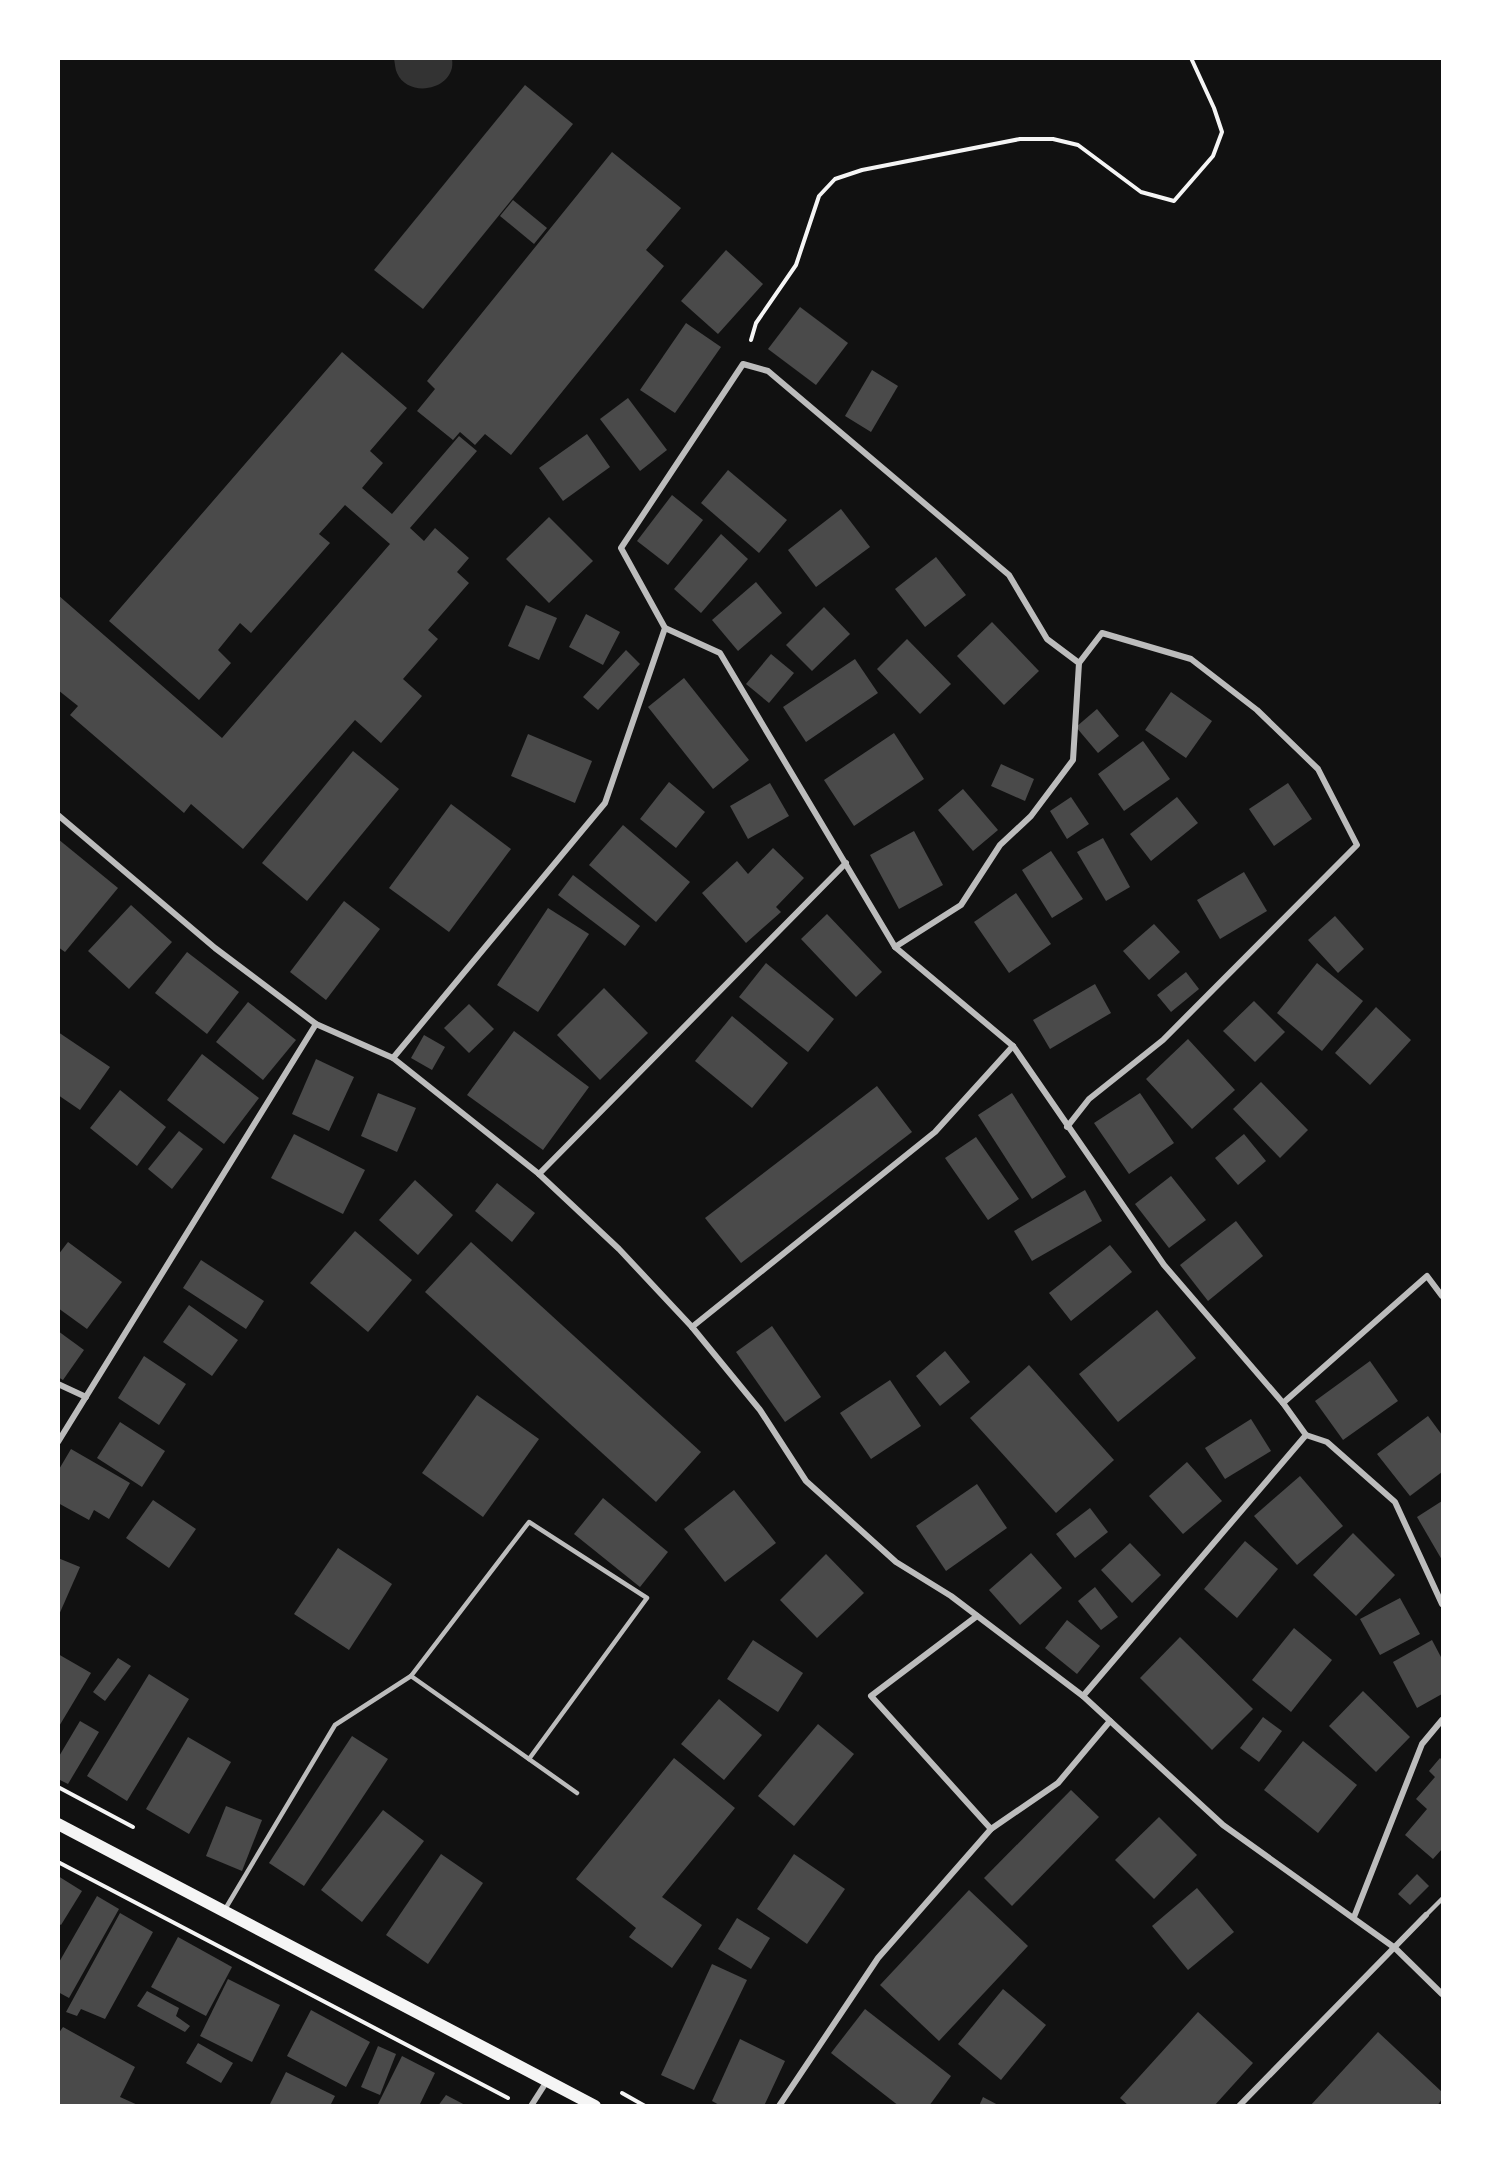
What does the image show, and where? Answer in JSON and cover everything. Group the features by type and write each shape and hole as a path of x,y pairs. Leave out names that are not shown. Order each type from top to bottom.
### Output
{"main road":[{"path":"58,1824 595,2106"}],"street":[{"path":"1079,663 1047,639 1009,575 768,370 743,364 621,548 665,628 720,653 896,947 1013,1046 1164,1265 1283,1403 1306,1435 1328,1442 1395,1502 1443,1604"},
{"path":"393,1058 605,803 665,628"},
{"path":"896,947 961,905 1000,845 1031,816 1073,760 1079,663 1102,633 1191,659 1257,710 1318,770 1357,845 1163,1040 1089,1098 1067,1127"},
{"path":"58,814 215,948 316,1023 393,1058 539,1174 619,1249 693,1327 760,1410 806,1481 896,1562 951,1596 1083,1696 1223,1825 1395,1948 1443,1994"},
{"path":"539,1174 846,863"},
{"path":"58,1442 316,1023"},
{"path":"693,1327 935,1132 1013,1046"},
{"path":"1283,1403 1427,1276 1443,1296"},
{"path":"58,1384 86,1397"},
{"path":"1083,1696 1306,1435"},
{"path":"977,1616 872,1696 991,1829"},
{"path":"1354,1917 1422,1744 1443,1720"},
{"path":"779,2106 878,1958 991,1829 1058,1783 1110,1721"},
{"path":"1239,2106 1426,1915"},
{"path":"531,2106 547,2081"}],"lane":[{"path":"224,1911 335,1725 411,1676 530,1522 647,1598 529,1759"},
{"path":"411,1676 577,1793"},
{"path":"1426,1915 1443,1899"}],"path":[{"path":"743,364 756,323 796,265 819,196 835,179 862,170 1020,139 1053,139 1078,145 1141,192 1174,201 1213,156 1222,132 1214,108 1191,58"},
{"path":"58,1862 512,2100"}],"shaded area":[{"path":"394,59 452,59 452,69 440,84 421,88 403,81 396,71"}],"building":[{"path":"525,85 573,124 423,309 374,270"},
{"path":"612,152 681,208 646,250 664,266 511,455 485,434 475,445 460,432 453,440 417,411 435,389 427,381"},
{"path":"513,200 547,228 534,244 500,216"},
{"path":"726,250 763,284 718,334 681,301"},
{"path":"800,307 848,343 816,385 768,349"},
{"path":"686,323 721,347 675,413 640,390"},
{"path":"342,352 407,408 370,451 383,463 362,488 392,514 459,436 477,451 410,528 424,541 435,528 469,558 457,572 469,583 428,630 438,639 403,679 422,696 381,743 355,720 243,849 191,804 184,813 70,715 78,706 58,690 58,595 222,738 390,544 345,505 319,534 330,543 251,633 240,623 218,650 231,663 199,700 109,621"},
{"path":"872,370 898,386 871,432 845,416"},
{"path":"628,398 667,450 640,471 600,419"},
{"path":"587,434 610,467 563,501 539,468"},
{"path":"728,470 787,520 759,553 701,503"},
{"path":"672,495 703,520 668,565 637,541"},
{"path":"841,509 870,547 816,587 788,550"},
{"path":"549,517 593,561 549,603 506,559"},
{"path":"721,534 748,559 701,613 674,589"},
{"path":"936,557 966,595 925,627 895,589"},
{"path":"756,582 782,613 738,651 712,620"},
{"path":"526,605 557,618 539,660 508,646"},
{"path":"824,607 850,634 812,671 786,645"},
{"path":"586,614 620,632 603,665 569,647"},
{"path":"992,622 1039,671 1004,705 957,656"},
{"path":"907,639 951,684 920,714 877,669"},
{"path":"626,650 640,664 598,710 583,697"},
{"path":"771,654 794,673 769,703 746,684"},
{"path":"855,659 878,693 806,742 783,707"},
{"path":"684,678 749,760 713,789 648,707"},
{"path":"1171,692 1212,721 1186,758 1145,730"},
{"path":"1097,709 1119,736 1098,753 1076,727"},
{"path":"894,733 924,779 854,826 824,780"},
{"path":"528,734 592,761 575,803 511,776"},
{"path":"1143,741 1170,779 1124,811 1098,774"},
{"path":"353,751 399,789 307,901 262,863"},
{"path":"1001,764 1034,779 1025,801 991,786"},
{"path":"669,782 705,812 676,848 640,819"},
{"path":"770,783 789,816 748,839 730,806"},
{"path":"1288,783 1312,819 1274,846 1249,809"},
{"path":"963,789 998,830 973,851 938,810"},
{"path":"1071,797 1089,824 1067,839 1050,811"},
{"path":"1177,797 1198,823 1151,861 1130,834"},
{"path":"451,804 511,849 449,932 389,888"},
{"path":"623,825 690,882 656,922 589,865"},
{"path":"914,831 943,885 899,909 870,855"},
{"path":"1103,838 1130,887 1106,901 1077,852"},
{"path":"58,839 118,888 65,952 58,947"},
{"path":"773,848 804,878 776,907 781,912 746,943 702,893 737,861 748,874"},
{"path":"1051,851 1083,899 1052,918 1022,870"},
{"path":"1244,872 1267,911 1220,939 1197,900"},
{"path":"573,875 640,926 625,946 558,895"},
{"path":"1016,893 1051,944 1009,973 974,922"},
{"path":"344,901 380,929 326,1000 290,972"},
{"path":"131,905 172,942 129,989 88,951"},
{"path":"548,908 589,934 538,1012 497,985"},
{"path":"827,914 882,972 856,997 801,939"},
{"path":"1335,916 1364,949 1338,973 1308,940"},
{"path":"1154,924 1180,952 1149,980 1123,951"},
{"path":"187,952 239,992 207,1034 155,993"},
{"path":"766,963 834,1019 808,1052 739,997"},
{"path":"1317,963 1363,1001 1322,1051 1277,1013"},
{"path":"1186,972 1199,989 1171,1012 1157,995"},
{"path":"1095,984 1111,1013 1050,1049 1033,1020"},
{"path":"604,988 648,1033 600,1080 557,1035"},
{"path":"1254,1001 1285,1032 1255,1062 1223,1031"},
{"path":"248,1002 296,1040 263,1080 216,1042"},
{"path":"469,1004 494,1029 469,1053 444,1028"},
{"path":"1376,1007 1411,1040 1370,1085 1335,1053"},
{"path":"732,1016 788,1063 752,1108 695,1061"},
{"path":"514,1031 589,1087 543,1150 467,1095"},
{"path":"58,1032 110,1067 80,1110 58,1095"},
{"path":"424,1035 445,1047 432,1070 411,1058"},
{"path":"1188,1039 1235,1090 1192,1129 1146,1079"},
{"path":"202,1054 259,1098 224,1144 167,1100"},
{"path":"316,1059 354,1077 329,1131 292,1114"},
{"path":"1261,1082 1308,1130 1280,1158 1233,1109"},
{"path":"877,1086 912,1132 741,1263 705,1218"},
{"path":"120,1090 166,1127 137,1166 90,1128"},
{"path":"378,1093 416,1108 397,1152 361,1136"},
{"path":"1012,1093 1066,1177 1032,1199 978,1115"},
{"path":"1140,1093 1174,1143 1129,1174 1094,1123"},
{"path":"179,1131 203,1149 172,1189 148,1169"},
{"path":"294,1134 365,1170 343,1214 271,1178"},
{"path":"1244,1134 1266,1161 1238,1185 1215,1158"},
{"path":"976,1137 1019,1199 988,1220 945,1158"},
{"path":"1171,1176 1206,1220 1169,1248 1135,1204"},
{"path":"415,1180 453,1215 418,1255 379,1220"},
{"path":"497,1183 535,1213 512,1242 475,1211"},
{"path":"1085,1190 1102,1221 1032,1261 1014,1231"},
{"path":"1236,1221 1263,1256 1208,1301 1180,1265"},
{"path":"355,1231 412,1280 368,1332 310,1283"},
{"path":"68,1242 122,1282 87,1329 58,1308 58,1255"},
{"path":"471,1242 701,1452 656,1502 425,1292"},
{"path":"1110,1245 1132,1272 1071,1321 1049,1293"},
{"path":"201,1260 264,1301 246,1329 183,1288"},
{"path":"189,1305 238,1340 212,1376 163,1342"},
{"path":"1157,1310 1196,1358 1118,1422 1079,1374"},
{"path":"772,1326 821,1397 785,1422 736,1352"},
{"path":"58,1331 84,1350 63,1380 58,1377"},
{"path":"945,1351 970,1382 940,1406 916,1376"},
{"path":"144,1356 186,1384 159,1425 118,1398"},
{"path":"1370,1361 1398,1401 1343,1440 1315,1401"},
{"path":"1029,1365 1114,1460 1056,1513 970,1418"},
{"path":"890,1380 921,1426 871,1459 840,1413"},
{"path":"477,1395 539,1439 483,1517 422,1473"},
{"path":"1428,1416 1442,1435 1442,1472 1410,1496 1377,1454"},
{"path":"1251,1419 1271,1451 1225,1479 1205,1448"},
{"path":"120,1422 165,1451 142,1487 97,1458"},
{"path":"71,1449 130,1483 109,1519 94,1510 89,1520 58,1503 58,1471"},
{"path":"1187,1462 1222,1501 1183,1534 1149,1496"},
{"path":"1300,1476 1343,1526 1297,1565 1254,1516"},
{"path":"977,1484 1007,1528 946,1571 916,1526"},
{"path":"734,1490 776,1543 725,1582 684,1529"},
{"path":"603,1498 668,1552 640,1587 574,1534"},
{"path":"153,1500 196,1529 169,1568 126,1538"},
{"path":"1442,1501 1442,1560 1417,1517"},
{"path":"1090,1508 1108,1532 1075,1558 1056,1534"},
{"path":"1353,1533 1395,1575 1356,1616 1313,1575"},
{"path":"1245,1541 1278,1569 1237,1618 1204,1589"},
{"path":"1130,1543 1161,1575 1132,1603 1101,1570"},
{"path":"338,1548 392,1584 349,1650 294,1614"},
{"path":"1031,1553 1062,1588 1020,1625 989,1590"},
{"path":"826,1554 864,1593 817,1638 780,1600"},
{"path":"58,1558 80,1567 58,1617"},
{"path":"1095,1587 1118,1617 1101,1630 1078,1601"},
{"path":"1400,1598 1420,1634 1380,1655 1360,1619"},
{"path":"1067,1620 1100,1646 1077,1674 1045,1648"},
{"path":"1294,1628 1332,1660 1291,1712 1252,1680"},
{"path":"1180,1637 1253,1709 1212,1750 1140,1678"},
{"path":"753,1640 803,1673 778,1712 727,1679"},
{"path":"1432,1640 1442,1659 1442,1694 1417,1708 1393,1662"},
{"path":"58,1654 91,1673 58,1728"},
{"path":"118,1658 131,1666 105,1701 93,1692"},
{"path":"149,1674 189,1699 127,1801 87,1776"},
{"path":"1363,1691 1410,1737 1376,1772 1329,1726"},
{"path":"719,1699 762,1735 724,1780 681,1744"},
{"path":"1263,1717 1282,1731 1259,1762 1240,1748"},
{"path":"80,1721 99,1732 68,1784 58,1779 58,1758"},
{"path":"818,1724 854,1754 794,1826 758,1796"},
{"path":"352,1736 388,1759 304,1886 269,1863"},
{"path":"188,1737 231,1762 189,1834 146,1809"},
{"path":"1303,1741 1357,1785 1318,1833 1264,1790"},
{"path":"674,1758 735,1808 662,1897 702,1925 672,1968 629,1937 636,1928 576,1879"},
{"path":"1440,1758 1442,1760 1442,1849 1433,1859 1405,1835 1427,1809 1416,1799 1435,1777 1429,1771"},
{"path":"1071,1790 1099,1817 1012,1906 984,1878"},
{"path":"226,1806 262,1820 242,1871 206,1856"},
{"path":"383,1810 424,1841 362,1922 321,1890"},
{"path":"1159,1817 1197,1855 1154,1899 1115,1860"},
{"path":"441,1854 483,1883 428,1964 386,1935"},
{"path":"794,1854 845,1889 807,1944 757,1909"},
{"path":"1417,1874 1429,1886 1410,1905 1398,1894"},
{"path":"58,1876 82,1891 61,1925 58,1923"},
{"path":"1197,1888 1234,1932 1188,1970 1152,1926"},
{"path":"969,1890 1028,1946 939,2041 880,1985"},
{"path":"97,1896 119,1909 69,1998 58,1992 58,1964"},
{"path":"120,1913 153,1932 105,2019 81,2009 77,2016 66,2012"},
{"path":"737,1918 770,1938 751,1969 718,1949"},
{"path":"178,1937 232,1967 206,2016 151,1987"},
{"path":"712,1964 747,1980 694,2090 661,2075"},
{"path":"228,1979 280,2005 252,2062 200,2036"},
{"path":"1003,1989 1046,2025 1001,2080 958,2044"},
{"path":"147,1991 179,2008 176,2016 190,2026 185,2032 137,2006"},
{"path":"865,2009 951,2076 929,2106 899,2106 831,2053"},
{"path":"311,2010 370,2042 346,2087 287,2056"},
{"path":"1198,2012 1253,2063 1214,2106 1129,2106 1120,2098"},
{"path":"63,2027 135,2067 120,2097 140,2106 58,2106 58,2034"},
{"path":"1378,2032 1442,2092 1442,2099 1437,2106 1310,2106"},
{"path":"740,2039 785,2061 764,2106 721,2106 712,2101"},
{"path":"198,2043 233,2063 221,2083 186,2063"},
{"path":"378,2046 396,2054 380,2095 361,2087"},
{"path":"402,2056 435,2073 419,2106 377,2106"},
{"path":"286,2072 335,2096 330,2106 269,2106"},
{"path":"446,2095 467,2106 438,2106"},
{"path":"983,2097 1000,2106 979,2106"}]}
